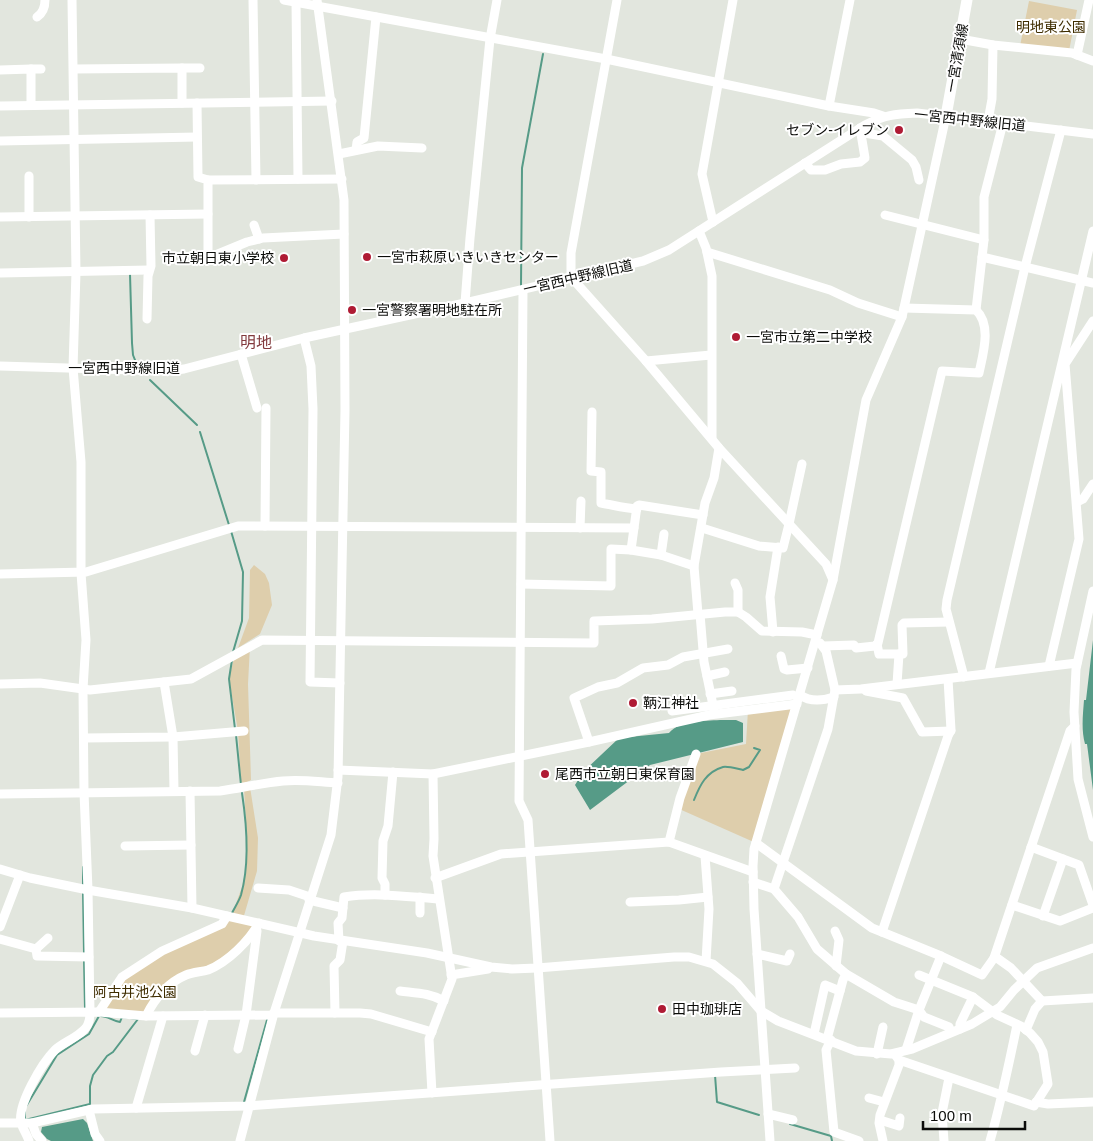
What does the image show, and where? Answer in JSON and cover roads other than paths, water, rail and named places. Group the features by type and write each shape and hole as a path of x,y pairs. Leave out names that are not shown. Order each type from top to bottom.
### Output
{"main road":[{"name":"一宮清須線","path":"946,116 967,0"}],"street":[{"path":"38,17 46,6 46,0"},
{"path":"72,0 76,272 73,368 81,462 81,573 86,640 83,689 84,792 89,956 95,1012"},
{"path":"253,0 256,180"},
{"path":"284,0 318,3 376,17 606,59 830,106 874,112 883,116"},
{"path":"465,303 490,39 497,0"},
{"path":"617,0 570,254 571,277 720,448 826,564 833,580"},
{"path":"713,222 702,174 732,0"},
{"path":"830,106 850,0"},
{"path":"1077,55 1090,0"},
{"path":"296,2 298,179"},
{"path":"240,1141 274,1013 298,933 331,835 338,783 345,410 344,234 342,179 318,3"},
{"path":"356,150 356,142 364,138 376,17"},
{"path":"960,39 1077,55 1093,61"},
{"path":"988,121 992,99 993,44"},
{"path":"182,68 182,103"},
{"path":"74,69 200,68"},
{"path":"30,69 31,105"},
{"path":"0,70 41,69"},
{"path":"0,106 332,101"},
{"path":"197,103 198,177 208,180 342,179"},
{"name":"一宮西中野線旧道","path":"0,366 168,371 184,369 304,338 523,290 642,261 669,250 860,128 883,116 917,113 1093,134"},
{"path":"770,1141 753,877 756,843 797,698 819,640 833,580 866,400 903,313 946,116"},
{"path":"976,310 984,240 984,197 1003,123"},
{"path":"806,163 810,170 825,170 841,164 860,162 865,158 860,128"},
{"path":"860,128 864,132 884,136 912,160 919,180"},
{"path":"964,676 946,609 947,600 1025,267 1060,130"},
{"path":"0,141 197,137"},
{"path":"339,154 378,146 422,148"},
{"path":"29,176 29,217"},
{"path":"208,180 208,252 214,256 259,239 344,234"},
{"path":"148,319 148,276 151,266 150,214"},
{"path":"0,217 208,214"},
{"path":"884,215 984,240"},
{"path":"254,225 259,239"},
{"path":"699,231 707,252 712,276 712,438"},
{"path":"989,673 1064,364 1080,280 1093,231"},
{"path":"707,252 830,290 858,303 903,313 976,310 981,315 985,334 980,373 942,371 877,644 880,654 903,654 902,625 904,623 950,622"},
{"path":"982,257 1093,283"},
{"path":"0,273 149,270"},
{"path":"523,290 519,801 528,820 550,1141"},
{"path":"1049,666 1079,539 1064,364 1093,321"},
{"path":"304,338 310,366 313,409 310,682 340,683"},
{"path":"241,354 262,408 266,526"},
{"path":"646,361 711,355"},
{"path":"592,412 591,471 601,472 601,503 637,509"},
{"path":"714,710 703,653 694,566 705,503 714,478 720,448"},
{"path":"702,528 732,536 752,544 783,548 802,464"},
{"path":"1077,502 1083,499 1093,484"},
{"path":"580,501 580,528"},
{"path":"631,550 639,505 704,515"},
{"path":"0,574 81,573 238,526 634,528"},
{"path":"661,555 664,534"},
{"path":"773,632 770,597 778,547"},
{"path":"521,584 611,586 611,549 661,555 694,566"},
{"path":"735,583 738,590 738,612"},
{"path":"1093,591 1077,664 1075,726 1078,779 1093,837"},
{"path":"0,684 40,683 90,690 191,679 262,640 520,644 594,643 594,621 738,612 762,631 802,632 819,640 854,645 856,648 875,646 877,644"},
{"path":"774,889 828,729 834,694 826,651 819,640"},
{"path":"589,742 574,698 598,687 616,682 643,668 668,665 683,657 728,649"},
{"path":"899,654 899,684 903,698 922,732 951,731"},
{"path":"781,656 784,669 808,668"},
{"path":"338,770 433,774 589,742 714,710 797,698 817,700 834,694 861,689 1077,664"},
{"path":"707,676 725,672"},
{"path":"882,932 951,731 948,679"},
{"path":"164,682 173,737 174,791"},
{"path":"861,689 903,698"},
{"path":"710,694 732,691"},
{"path":"672,711 714,710"},
{"path":"756,843 872,928 982,975 994,958 1070,731 1075,726"},
{"path":"84,738 173,737 244,731"},
{"path":"669,842 680,798 696,754"},
{"path":"385,895 385,884 382,878 383,841 388,826 393,772"},
{"path":"432,1093 429,1040 450,987 451,975 433,856 433,774"},
{"path":"0,794 220,791 296,780 338,783"},
{"path":"190,791 192,908"},
{"path":"435,878 501,854 669,842 753,877 774,889 798,917 817,949 836,966 846,974 894,1002 919,1010 924,1017 949,1028 951,1032"},
{"path":"125,846 191,845"},
{"path":"1012,905 1060,921 1093,907 1079,865 1031,847"},
{"path":"705,856 708,897 706,961"},
{"path":"1043,916 1063,859"},
{"path":"0,869 88,890 192,908 298,933 427,953 497,968"},
{"path":"0,927 20,875"},
{"path":"258,888 289,890 310,899 343,908"},
{"path":"335,1013 334,966 340,960 341,941 338,923 342,918 344,897 385,895 439,899"},
{"path":"630,902 708,897"},
{"path":"420,898 420,913"},
{"path":"29,1141 21,1123 21,1110 34,1081 55,1050 88,1025 95,1012 122,977 162,951 222,924 227,916"},
{"path":"238,1049 246,1015 259,923"},
{"path":"146,1016 162,990 186,975 213,967 241,947 252,936 259,923"},
{"path":"835,931 839,940 836,966"},
{"path":"36,949 48,938"},
{"path":"0,939 36,949"},
{"path":"36,949 37,956 89,956"},
{"path":"883,1141 880,1120 884,1102 896,1072 897,1057 906,1050 960,1029 994,1012 1023,980 1037,968 1092,949"},
{"path":"757,954 787,961 790,954"},
{"path":"906,1050 919,1010 941,956"},
{"path":"451,975 497,968 537,968 689,957 713,964 737,983 761,1011 778,1021 856,1051 897,1057 949,1078 1034,1106 1048,1084 1046,1065 1038,1042 1022,1027 994,1012 973,997 918,975"},
{"path":"994,958 997,958 1011,968 1042,1001"},
{"path":"846,974 826,1050 834,1132 859,1141"},
{"path":"814,1034 825,985 840,991"},
{"path":"400,991 424,993 444,1001"},
{"path":"960,1029 960,1024 973,997"},
{"path":"990,1141 1003,1095 1007,1054 1022,1027 1042,1001 1093,998"},
{"path":"0,1013 95,1012 146,1016 271,1015 274,1013 372,1014 432,1032"},
{"path":"136,1108 163,1016"},
{"path":"195,1051 205,1016"},
{"path":"877,1054 883,1027"},
{"path":"0,1124 32,1123 89,1110 248,1106 795,1068"},
{"path":"944,1141 942,1113 949,1078"},
{"path":"869,1098 884,1102"},
{"path":"1036,1102 1048,1104 1093,1102"},
{"path":"89,1110 95,1134 100,1141"},
{"path":"768,1114 793,1120"},
{"path":"880,1120 899,1126 900,1118"},
{"path":"32,1123 36,1134 42,1141"}],"waterway":[{"path":"521,286 522,168 543,54"},
{"path":"130,274 132,343 133,355 137,365"},
{"path":"150,380 197,425"},
{"path":"200,432 229,525"},
{"path":"231,531 243,572 242,621 233,652"},
{"path":"232,660 229,679 235,729"},
{"path":"236,735 241,785"},
{"path":"694,800 701,784 712,772 723,767 743,770 749,767 760,750 754,748"},
{"path":"232,913 241,895 246,870 246,831 242,793"},
{"path":"83,867 83,884"},
{"path":"83,892 84,953"},
{"path":"84,959 85,1009"},
{"path":"99,1016 105,1016 120,1022 122,1017 138,1019 93,1075 90,1086 90,1104 25,1120 25,1108 57,1055 89,1034 99,1016"},
{"path":"244,1102 267,1020"},
{"path":"715,1075 717,1102 759,1115"},
{"path":"790,1124 831,1136 832,1141"}],"place":[{"name":"セブン-イレブン","path":"899,130"},
{"name":"一宮市萩原いきいきセンター","path":"367,257"},
{"name":"市立朝日東小学校","path":"284,258"},
{"name":"一宮警察署明地駐在所","path":"352,310"},
{"name":"一宮市立第二中学校","path":"736,337"},
{"name":"鞆江神社","path":"633,703"},
{"name":"尾西市立朝日東保育園","path":"545,774"},
{"name":"田中珈琲店","path":"662,1009"}],"district":[{"name":"明地","path":"256,342"}],"park label":[{"name":"明地東公園","path":"1051,27"},
{"name":"阿古井池公園","path":"135,992"}]}
